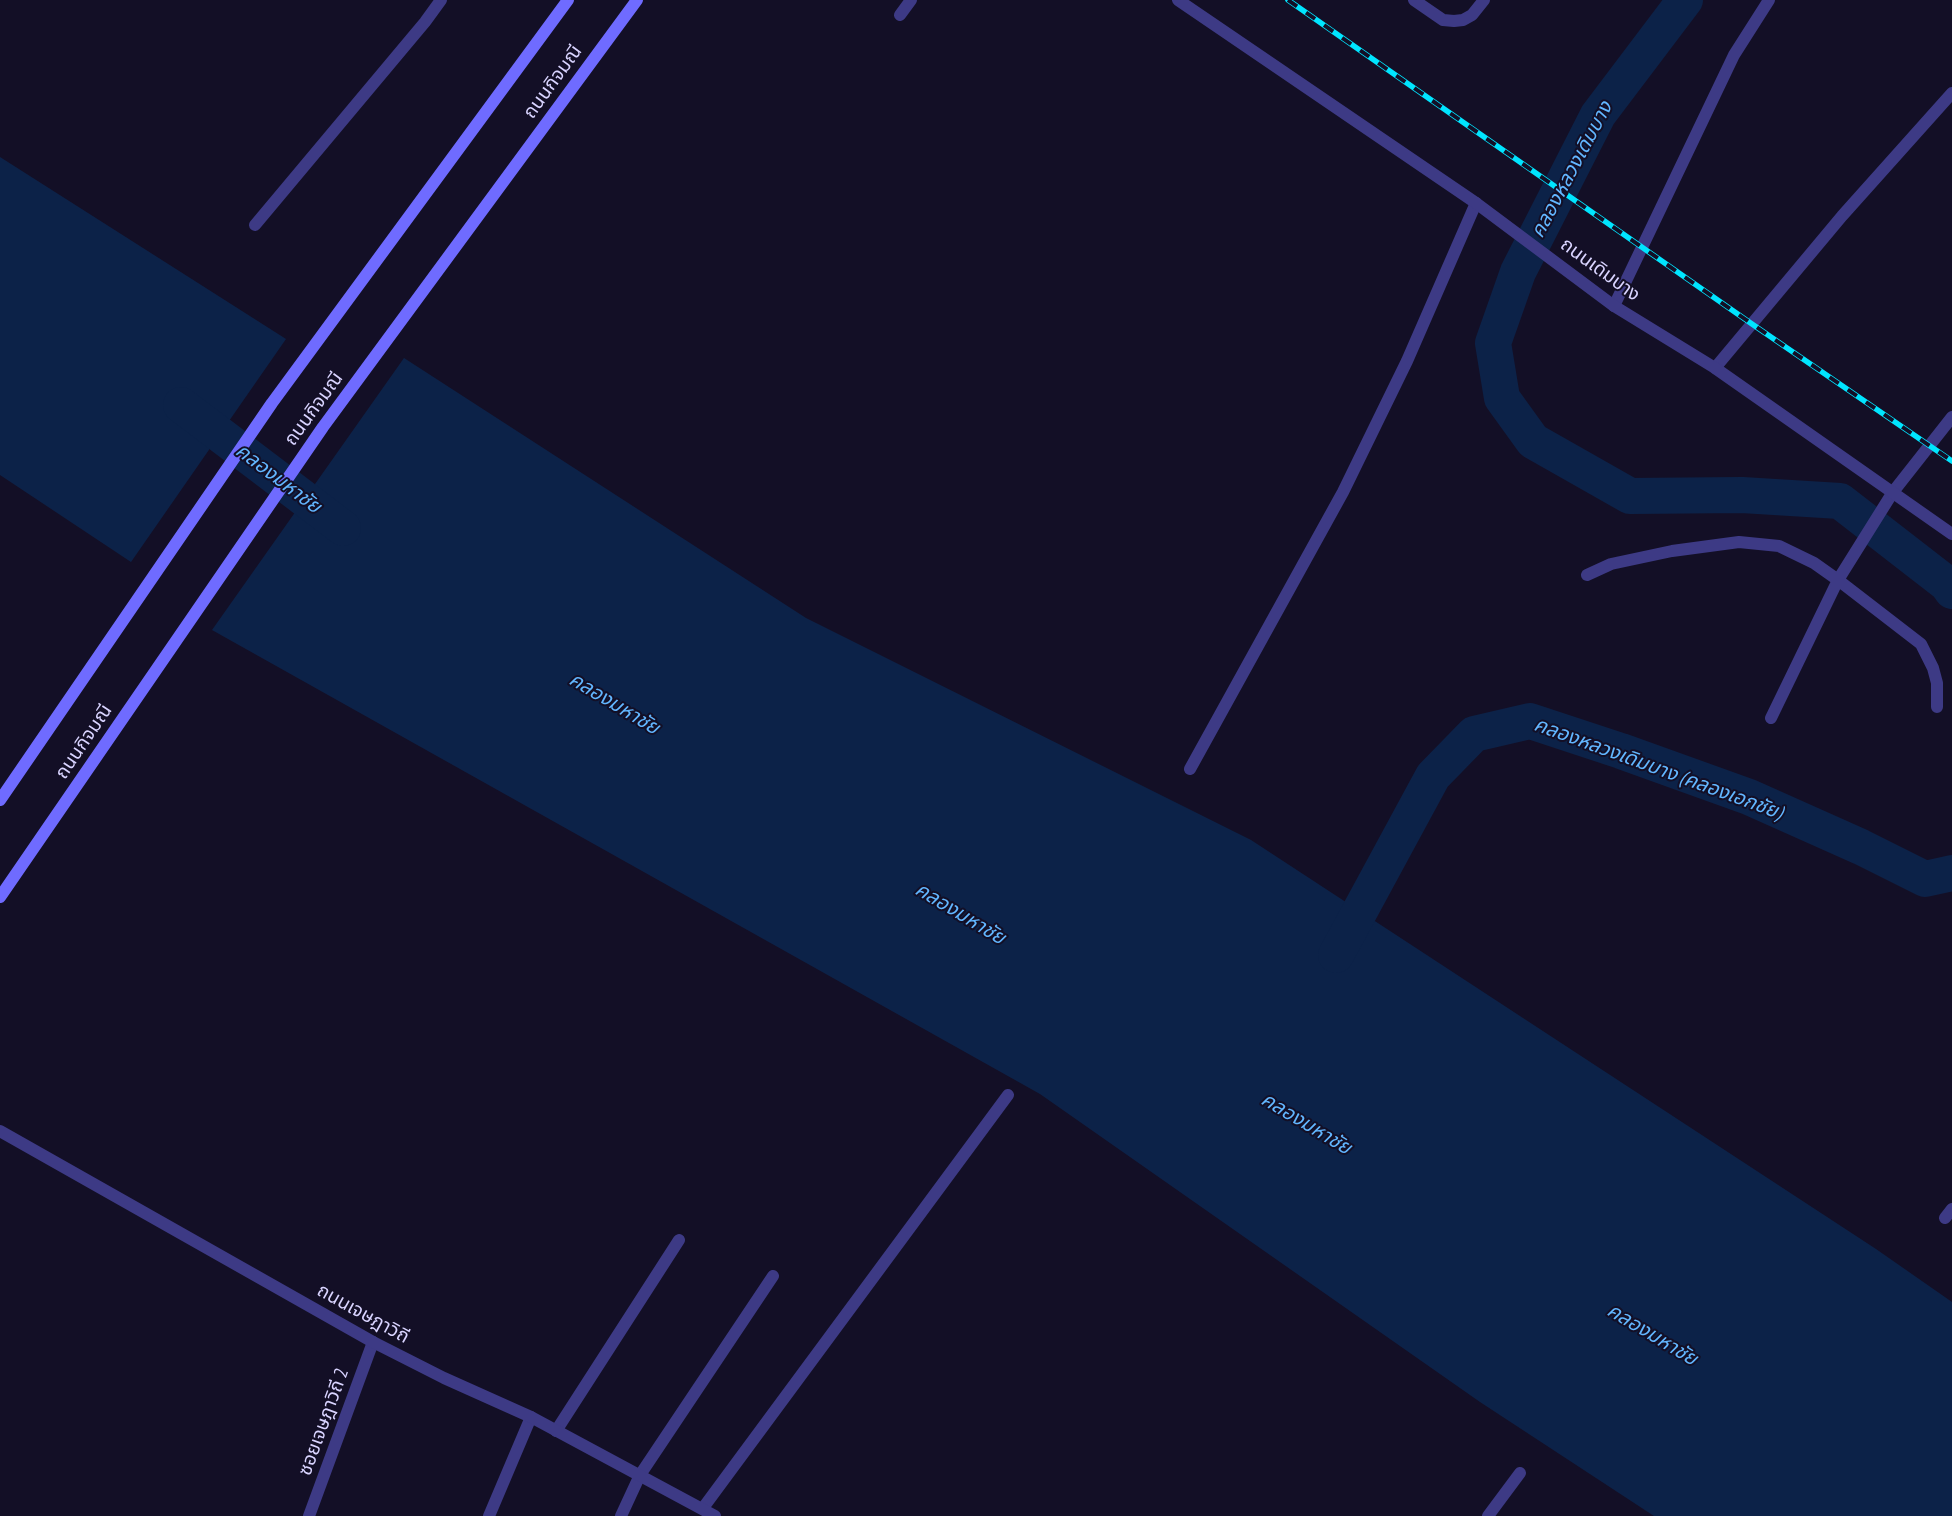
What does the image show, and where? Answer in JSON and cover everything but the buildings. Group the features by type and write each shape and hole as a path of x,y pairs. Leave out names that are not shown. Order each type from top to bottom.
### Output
{"main road":[{"name":"ถนนกิจมณี","path":"0,800 272,403 568,0"},
{"name":"ถนนกิจมณี","path":"0,898 322,427 637,0"}],"street":[{"path":"255,225 425,22 441,0"},
{"path":"900,15 911,0"},
{"name":"ถนนเดิมบาง","path":"1178,0 1478,203 1614,306 1715,368 1892,494 1952,534"},
{"path":"1414,0 1443,20 1454,21 1472,15 1484,0"},
{"path":"1614,306 1734,55 1769,0"},
{"path":"1715,368 1842,216 1952,93"},
{"path":"1190,768 1343,492 1407,362 1478,203"},
{"path":"1771,718 1838,579 1892,494 1952,417"},
{"path":"1587,575 1611,564 1672,551 1739,542 1779,546 1814,563 1838,579 1921,644 1933,668 1937,683 1936,707"},
{"path":"703,1508 1008,1095"},
{"name":"ถนนเจษฎาวิถี","path":"0,1131 373,1342 444,1378 532,1418 715,1516"},
{"path":"556,1431 679,1240"},
{"path":"621,1516 640,1475 773,1276"},
{"name":"ซอยเจษฎาวิถี 2","path":"309,1516 373,1342"},
{"path":"489,1516 532,1418"},
{"path":"1488,1516 1520,1473"}],"water":[{"path":"0,157 286,339 131,562 0,475"},
{"path":"404,358 806,618 1251,840 1876,1249 1952,1302 1952,1516 1654,1516 1480,1402 1040,1094 212,630"}],"waterway":[{"name":"คลองหลวงเดิมบาง (คลองเอกชัย)","path":"1685,0 1598,115 1518,272 1493,343 1502,398 1533,441 1630,496 1742,495 1840,501 1947,584 1952,591"},
{"name":"คลองมหาชัย","path":"181,405 343,528"},
{"name":"คลองหลวงเดิมบาง (คลองเอกชัย)","path":"1336,955 1433,776 1474,734 1530,721 1749,797 1861,847 1925,879 1952,873"}],"railway":[{"path":"1288,0 1752,324 1952,461"}],"water label":[{"name":"คลองหลวงเดิมบาง","path":"1572,170"}]}
